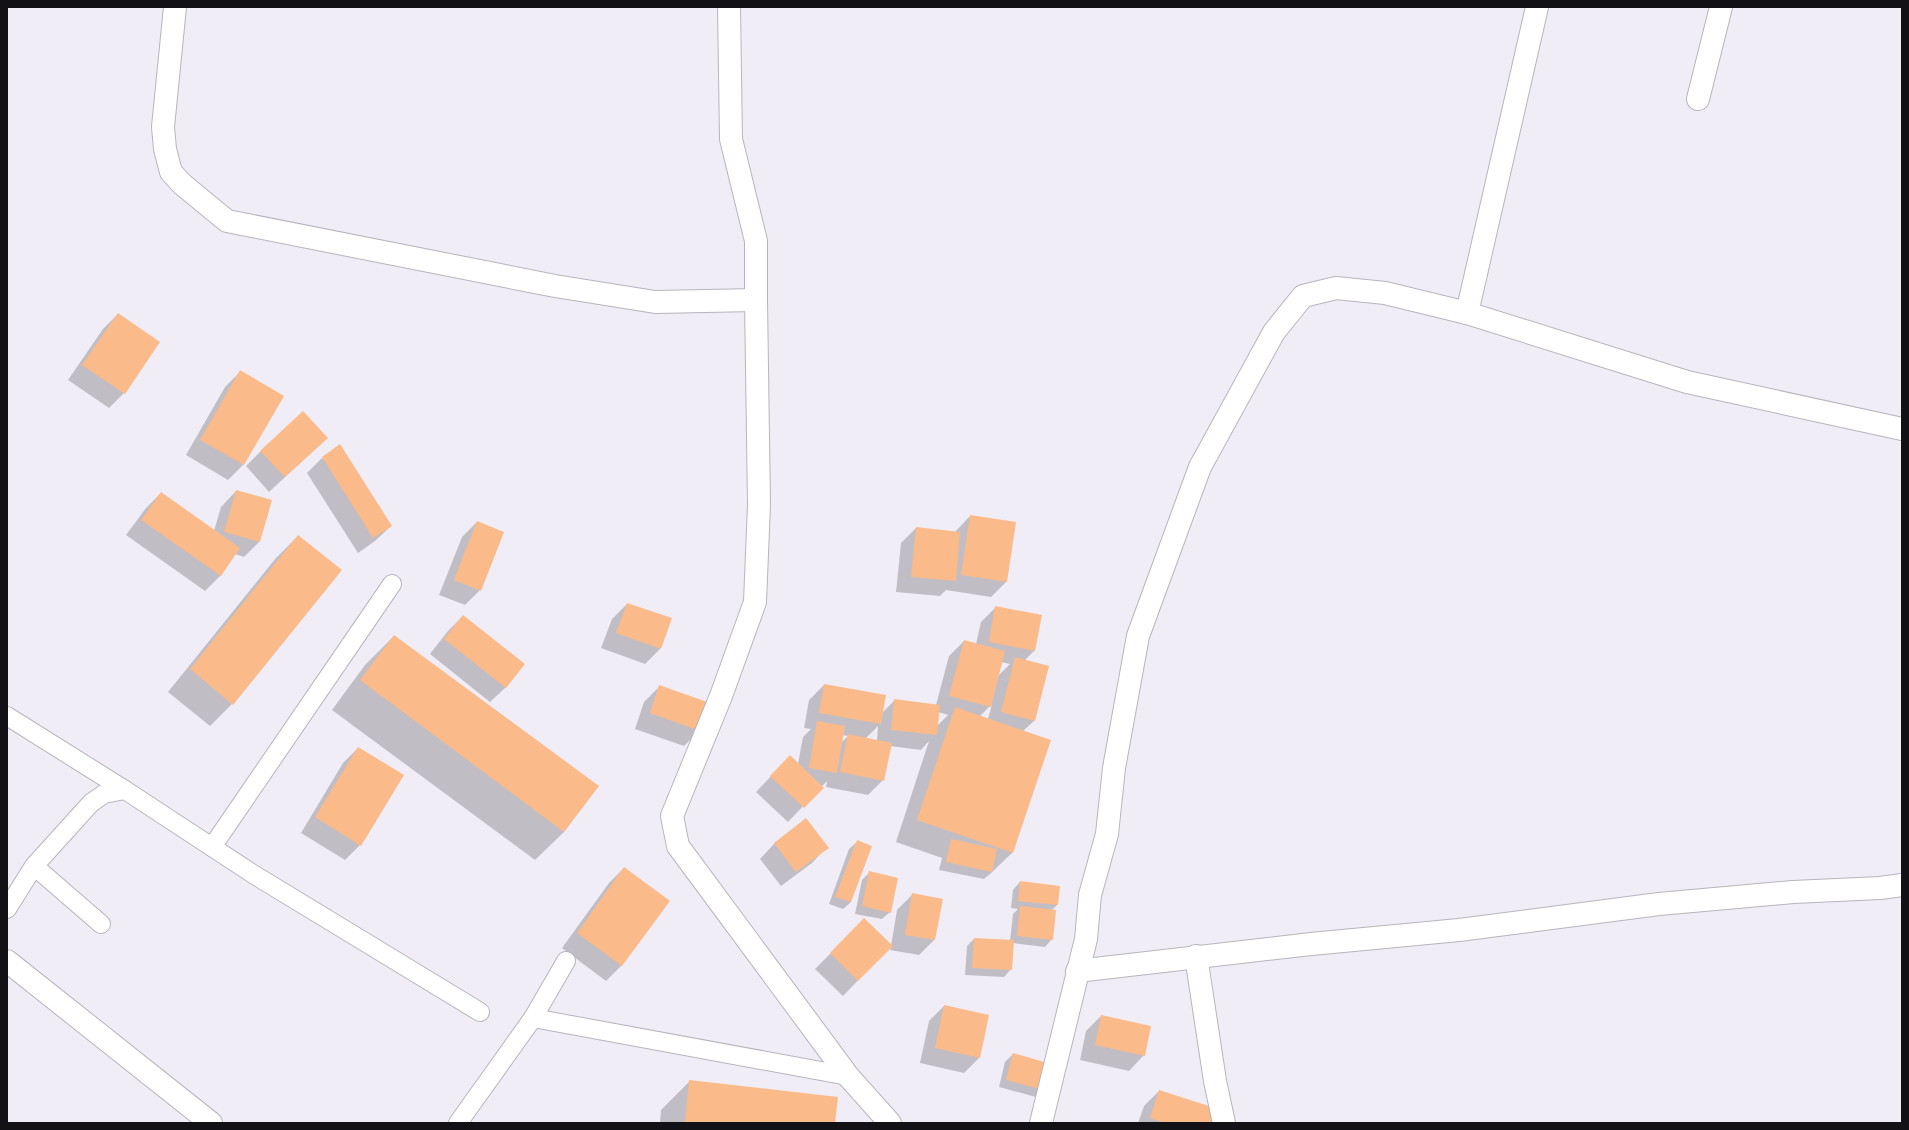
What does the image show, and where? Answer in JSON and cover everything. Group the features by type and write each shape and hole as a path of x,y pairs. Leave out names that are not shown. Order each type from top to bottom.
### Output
{"street":[{"path":"175,7 164,127 164,149 171,172 182,184 227,221 555,286 655,302 756,300"},
{"path":"729,7 731,139 756,241 759,505 755,602 721,696 672,816 678,846 848,1076 890,1123"},
{"path":"1467,313 1538,7"},
{"path":"1698,99 1721,7"},
{"path":"1041,1123 1086,939 1090,895 1107,834 1114,768 1138,636 1200,467 1274,332 1303,296 1336,288 1385,293 1467,313 1687,382 1902,429"},
{"path":"1077,971 1196,956 1459,930 1659,904 1793,892 1880,888 1902,885"},
{"path":"1196,956 1215,1081 1224,1123"},
{"path":"7,961 211,1123"}],"lane":[{"path":"212,847 392,584"},
{"path":"7,716 212,847 480,1012"},
{"path":"7,909 34,866 91,803 104,794 125,790"},
{"path":"34,866 101,924"},
{"path":"458,1123 533,1018 566,961"},
{"path":"533,1018 848,1076"}],"building":[{"path":"118,313 160,342 125,394 82,365"},
{"path":"240,370 284,396 244,465 200,440"},
{"path":"303,411 328,438 285,477 260,451"},
{"path":"340,444 392,526 373,538 322,457"},
{"path":"236,490 272,500 260,542 224,532"},
{"path":"161,492 240,548 221,576 141,520"},
{"path":"970,515 1016,522 1007,582 961,575"},
{"path":"477,521 504,532 481,591 454,580"},
{"path":"916,527 960,532 956,581 911,577"},
{"path":"298,535 342,570 233,705 190,669"},
{"path":"627,603 672,618 661,649 616,633"},
{"path":"995,606 1042,615 1035,651 989,642"},
{"path":"463,615 525,664 506,688 444,639"},
{"path":"394,635 599,786 564,832 360,680"},
{"path":"964,640 1005,651 991,707 949,696"},
{"path":"1015,657 1049,666 1035,721 1001,712"},
{"path":"824,684 886,695 881,724 819,713"},
{"path":"659,685 710,703 700,731 650,713"},
{"path":"894,699 940,705 937,735 891,730"},
{"path":"955,707 1051,740 1013,853 917,820"},
{"path":"817,721 845,726 837,773 809,768"},
{"path":"848,734 892,743 884,781 840,772"},
{"path":"358,747 404,775 361,846 315,817"},
{"path":"790,755 824,788 804,808 770,776"},
{"path":"806,818 829,848 796,872 774,843"},
{"path":"951,839 997,849 992,872 946,862"},
{"path":"857,840 872,846 851,902 835,897"},
{"path":"624,867 670,901 622,966 577,933"},
{"path":"869,871 898,878 891,913 862,906"},
{"path":"1020,881 1060,886 1058,905 1018,901"},
{"path":"912,893 943,899 935,940 905,935"},
{"path":"1020,906 1056,910 1053,940 1017,936"},
{"path":"864,918 893,946 858,981 830,953"},
{"path":"974,938 1014,940 1012,970 972,968"},
{"path":"944,1005 989,1015 980,1058 935,1048"},
{"path":"1101,1015 1151,1026 1145,1056 1095,1045"},
{"path":"1013,1053 1051,1064 1044,1090 1006,1080"},
{"path":"689,1080 838,1097 835,1123 685,1123"},
{"path":"1159,1090 1215,1108 1211,1123 1165,1123 1150,1118"}]}
